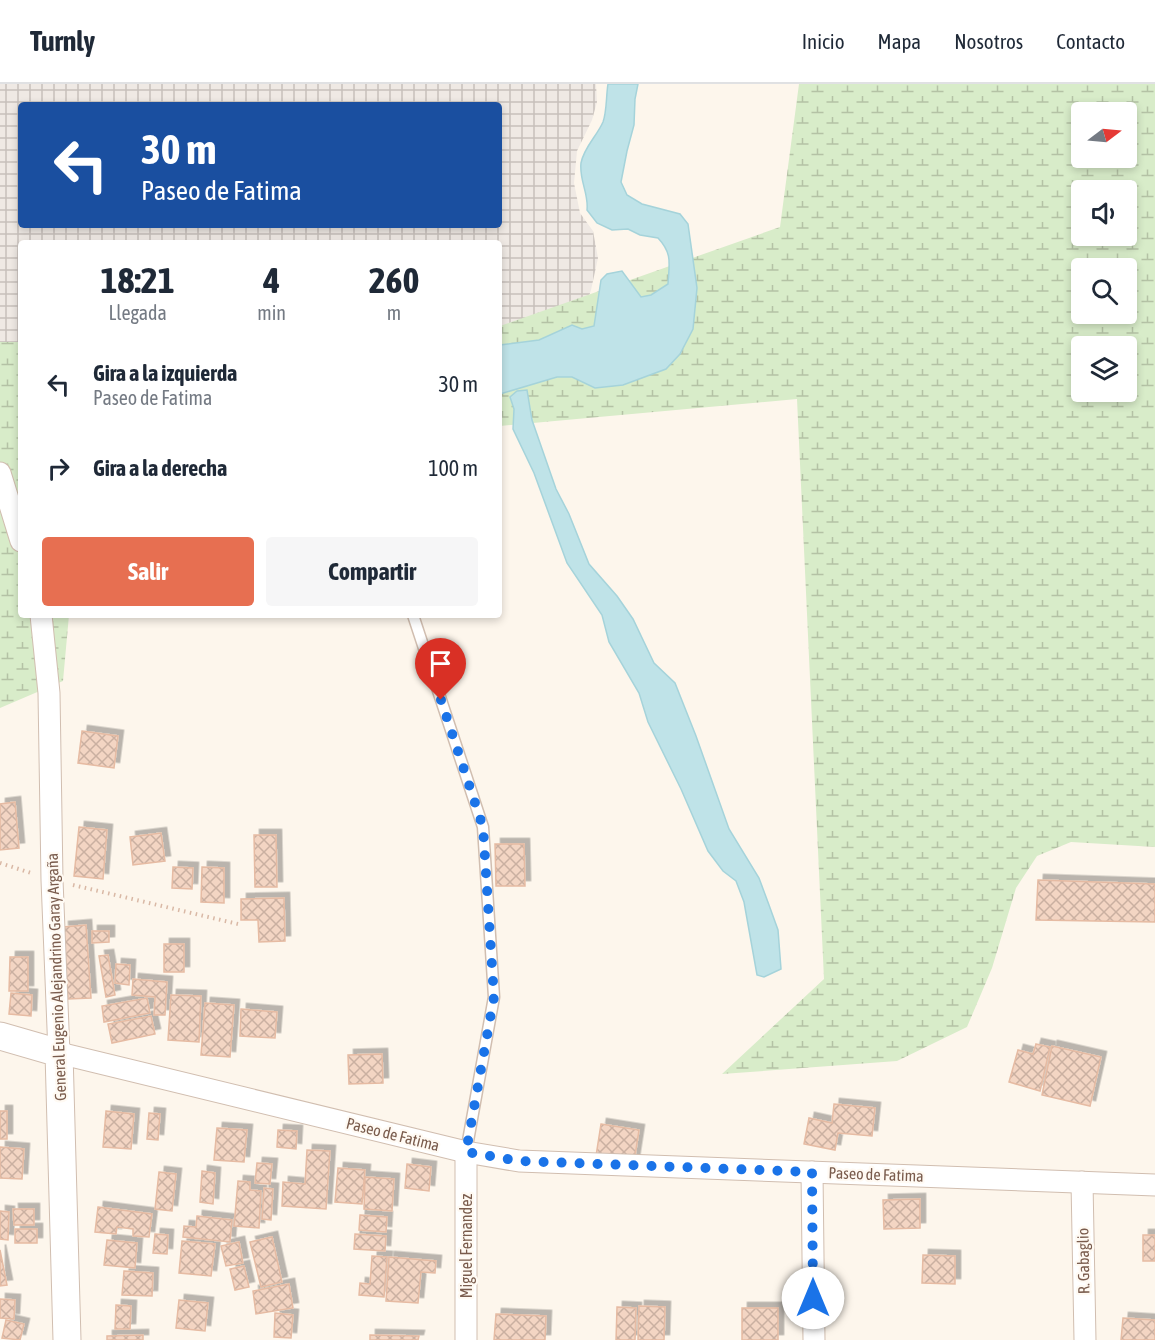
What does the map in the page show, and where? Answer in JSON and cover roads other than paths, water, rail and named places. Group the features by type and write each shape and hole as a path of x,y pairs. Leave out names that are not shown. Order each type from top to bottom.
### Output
{"street":[{"path":"0,473 18,531"},
{"name":"General Eugenio Alejandrino Garay Argaña","path":"41,618 49,693 52,880 67,1340"},
{"name":"Paseo de Fatima","path":"0,1036 59,1053 466,1152 519,1161 1155,1185"},
{"name":"Miguel Fernandez","path":"466,1152 466,1340"},
{"path":"812,1172 814,1340"},
{"name":"R. Gabaglio","path":"1082,1182 1085,1340"}],"lane":[{"path":"414,618 483,827 494,997 466,1152"}],"water":[{"path":"608,84 638,84 634,125 621,182 627,195 642,204 680,214 688,224 697,288 693,329 680,354 666,369 623,385 595,388 572,377 557,377 502,393 502,345 539,340 572,325 582,329 594,326 601,280 607,274 622,271 641,297 651,295 668,284 668,254 658,238 640,235 628,229 612,230 597,223 587,210 581,163 603,122"},
{"path":"527,390 532,420 556,489 569,514 589,564 617,596 633,619 654,663 675,683 729,829 759,878 778,930 781,969 764,977 757,975 744,902 736,881 723,871 708,851 648,722 639,693 609,642 602,615 567,563 534,473 513,429 514,409 510,397 517,391"}]}
